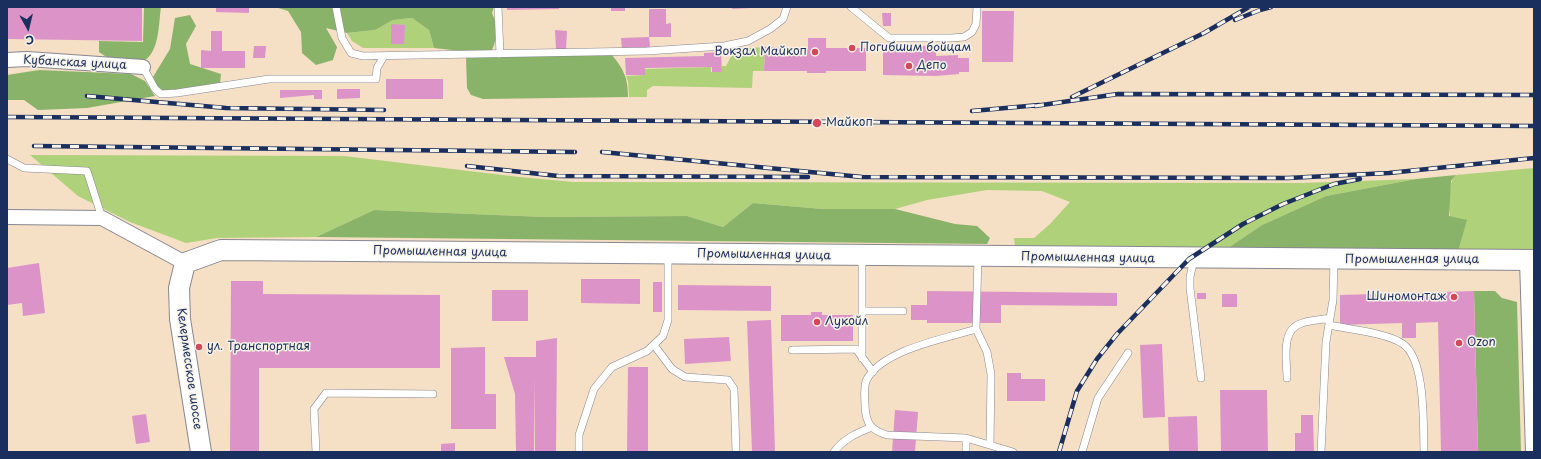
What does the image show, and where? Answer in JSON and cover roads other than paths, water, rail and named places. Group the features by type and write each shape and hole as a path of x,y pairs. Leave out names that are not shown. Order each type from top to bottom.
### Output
{"main road":[{"name":"Промышленная улица","path":"185,263 221,250 1194,259 1530,260"},
{"name":"Келермесское шоссе","path":"185,263 179,288 180,320 201,452"}],"street":[{"name":"Кубанская улица","path":"7,60 34,60 143,67"},
{"path":"7,218 102,218 185,263"},
{"path":"1530,260 1533,452"}],"lane":[{"path":"336,7 342,38 350,53 364,56 647,51 724,46 748,41 770,29 783,19 787,7"},
{"path":"498,7 500,54"},
{"path":"851,7 889,38 951,38 964,37 972,32 976,24 977,7"},
{"path":"143,67 155,89 161,94 177,94 269,79 376,79 378,68 384,56"},
{"path":"7,160 24,168 87,171 102,218"},
{"path":"579,452 579,435 594,389 612,367 647,351 663,336 668,320 668,254"},
{"path":"862,256 862,358"},
{"path":"978,257 976,329 987,352 991,374 990,445"},
{"path":"1194,259 1190,277 1190,288 1201,378"},
{"path":"1321,452 1326,342 1333,300 1334,259"},
{"path":"862,311 903,310"},
{"path":"1288,378 1287,337 1294,327 1301,323 1329,322 1388,337 1403,344 1416,359 1421,384 1424,452"},
{"path":"976,329 891,356 866,380 865,408 868,422 875,431 887,435 966,438 1014,452"},
{"path":"654,345 672,369 685,377 728,380 734,389 736,452"},
{"path":"792,350 856,349 873,372"},
{"path":"1082,452 1098,398 1128,353"},
{"path":"316,452 314,409 326,393 433,394"},
{"path":"834,452 838,446 852,435 872,427"},
{"path":"966,438 966,452"}],"railway":[{"path":"1072,97 1204,33 1249,7"},
{"path":"1235,20 1271,7"},
{"path":"1035,106 1118,94 1534,95"},
{"path":"87,96 226,108 384,110"},
{"path":"972,111 1039,105"},
{"path":"7,117 1534,126"},
{"path":"34,146 575,152"},
{"path":"602,152 862,177 1288,178 1389,173 1534,158"},
{"path":"467,166 558,176 808,177"},
{"path":"1059,452 1077,391 1097,359 1117,334 1189,259 1243,224 1283,204 1334,184 1360,179"}],"place":[{"name":"Погибшим бойцам","path":"852,48"},
{"name":"Вокзал Майкоп","path":"815,52"},
{"name":"Депо","path":"909,66"},
{"name":"Майкоп","path":"817,123"},
{"name":"Шиномонтаж","path":"1454,297"},
{"name":"Лукойл","path":"817,322"},
{"name":"Ozon","path":"1459,343"},
{"name":"ул. Транспортная","path":"199,347"}]}
